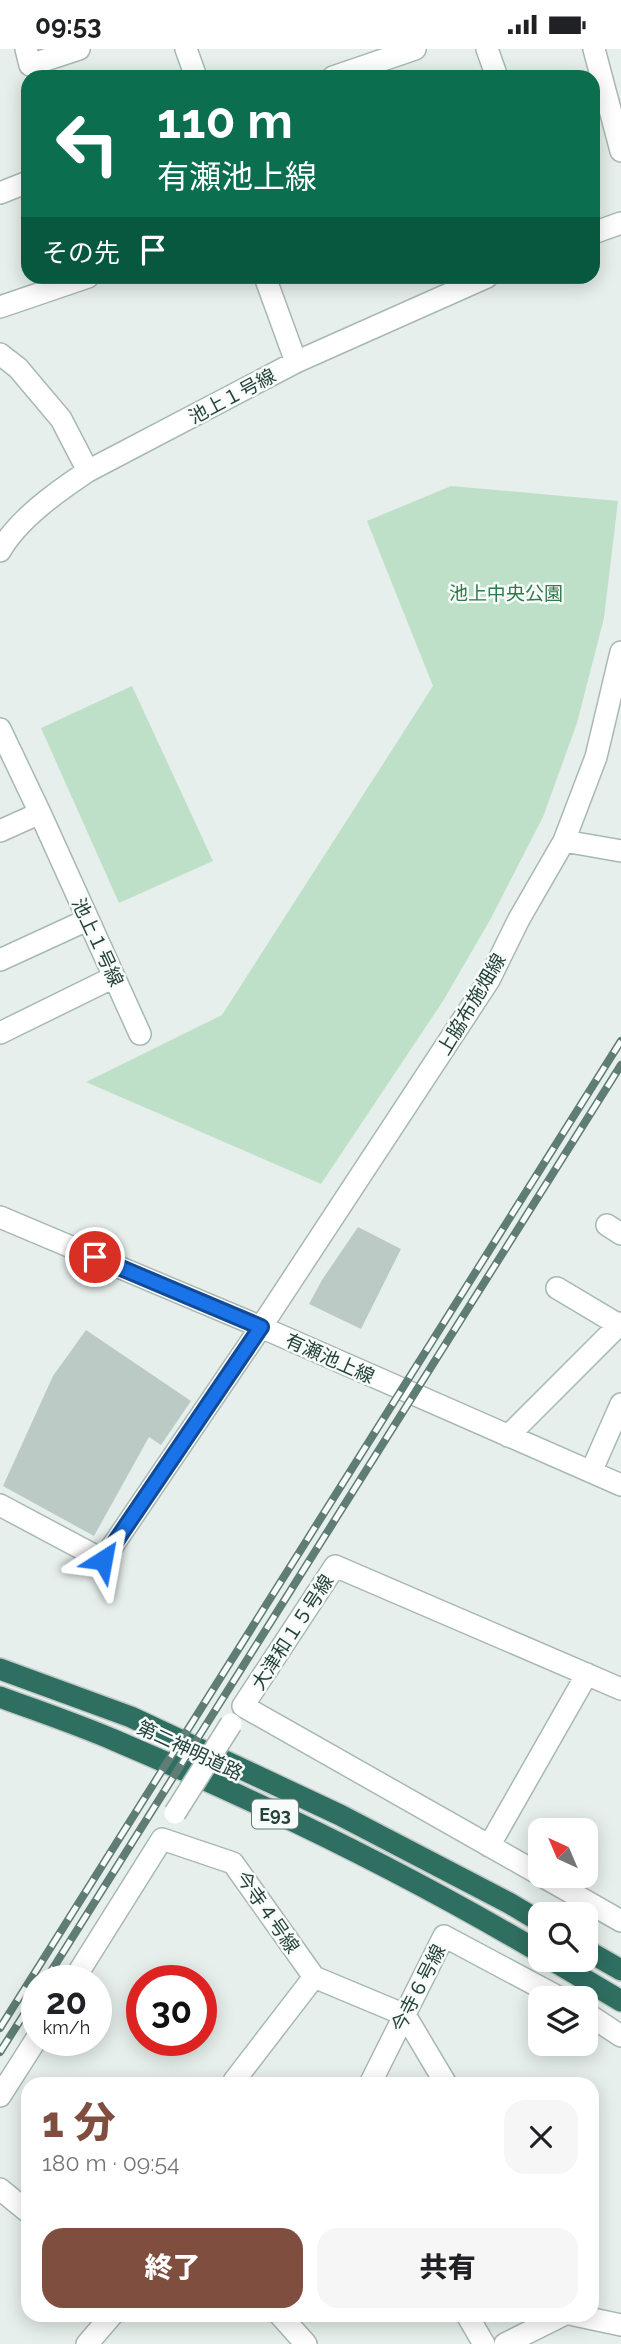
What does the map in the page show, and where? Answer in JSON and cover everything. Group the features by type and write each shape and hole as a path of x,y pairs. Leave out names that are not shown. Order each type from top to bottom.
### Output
{"highway":[{"name":"第二神明道路","path":"0,1669 131,1717 340,1815 528,1915"},
{"name":"第二神明道路","path":"0,1697 113,1739 327,1838 528,1946"},
{"path":"598,1957 621,1971"},
{"path":"572,1972 621,2001"}],"street":[{"path":"26,49 30,65 79,49"},
{"path":"186,49 194,70"},
{"path":"354,70 415,49"},
{"path":"487,49 494,70"},
{"path":"594,49 600,70"},
{"path":"600,72 621,151"},
{"path":"0,192 21,184"},
{"path":"600,230 621,223"},
{"path":"0,307 67,284"},
{"path":"268,284 296,362"},
{"name":"池上１号線","path":"0,551 33,513 88,471 296,362 470,284"},
{"path":"0,354 18,368 61,419 88,471"},
{"name":"上脇布施畑線","path":"0,1505 103,1560 261,1327 489,980 519,919 564,841 596,757 621,652"},
{"name":"池上１号線","path":"0,729 140,1034"},
{"path":"0,831 40,813"},
{"path":"564,841 621,851"},
{"path":"0,960 87,920"},
{"path":"0,1033 114,977"},
{"name":"有瀬池上線","path":"0,1217 261,1327 621,1485"},
{"path":"508,1436 620,1324 557,1288"},
{"path":"591,1472 621,1404"},
{"name":"大津和１５号線","path":"528,1868 243,1706 335,1566 621,1689"},
{"path":"489,1846 587,1674"},
{"path":"82,1965 243,1706"},
{"name":"今寺４号線","path":"162,1839 233,1863 314,1977"},
{"name":"大津和１５号線","path":"562,1888 621,1921"},
{"name":"今寺６号線","path":"374,2077 444,1936 538,1986"},
{"path":"237,2077 314,1977 405,2015 442,2077"},
{"path":"598,2021 621,2036"},
{"path":"0,2096 26,2056"},
{"path":"0,2189 21,2206"},
{"path":"599,2320 621,2325"},
{"path":"87,2344 105,2322"},
{"path":"286,2322 306,2344"},
{"path":"471,2322 484,2344"},
{"path":"505,2344 549,2322"}],"green space":[{"name":"池上中央公園","path":"451,486 618,501 604,618 577,723 543,817 490,920 443,1001 321,1184 86,1082 222,1015 433,686 367,521"},
{"path":"132,686 213,861 119,903 41,728"}],"building":[{"path":"358,1227 401,1249 361,1329 309,1304"},
{"path":"86,1330 191,1401 161,1445 149,1437 94,1536 3,1486 53,1376"}],"railway":[{"path":"0,2028 621,1041"},
{"path":"55,1965 621,1065"},
{"path":"0,2052 21,2019"}],"route":[{"path":"95,1257 261,1327 103,1560"}]}
